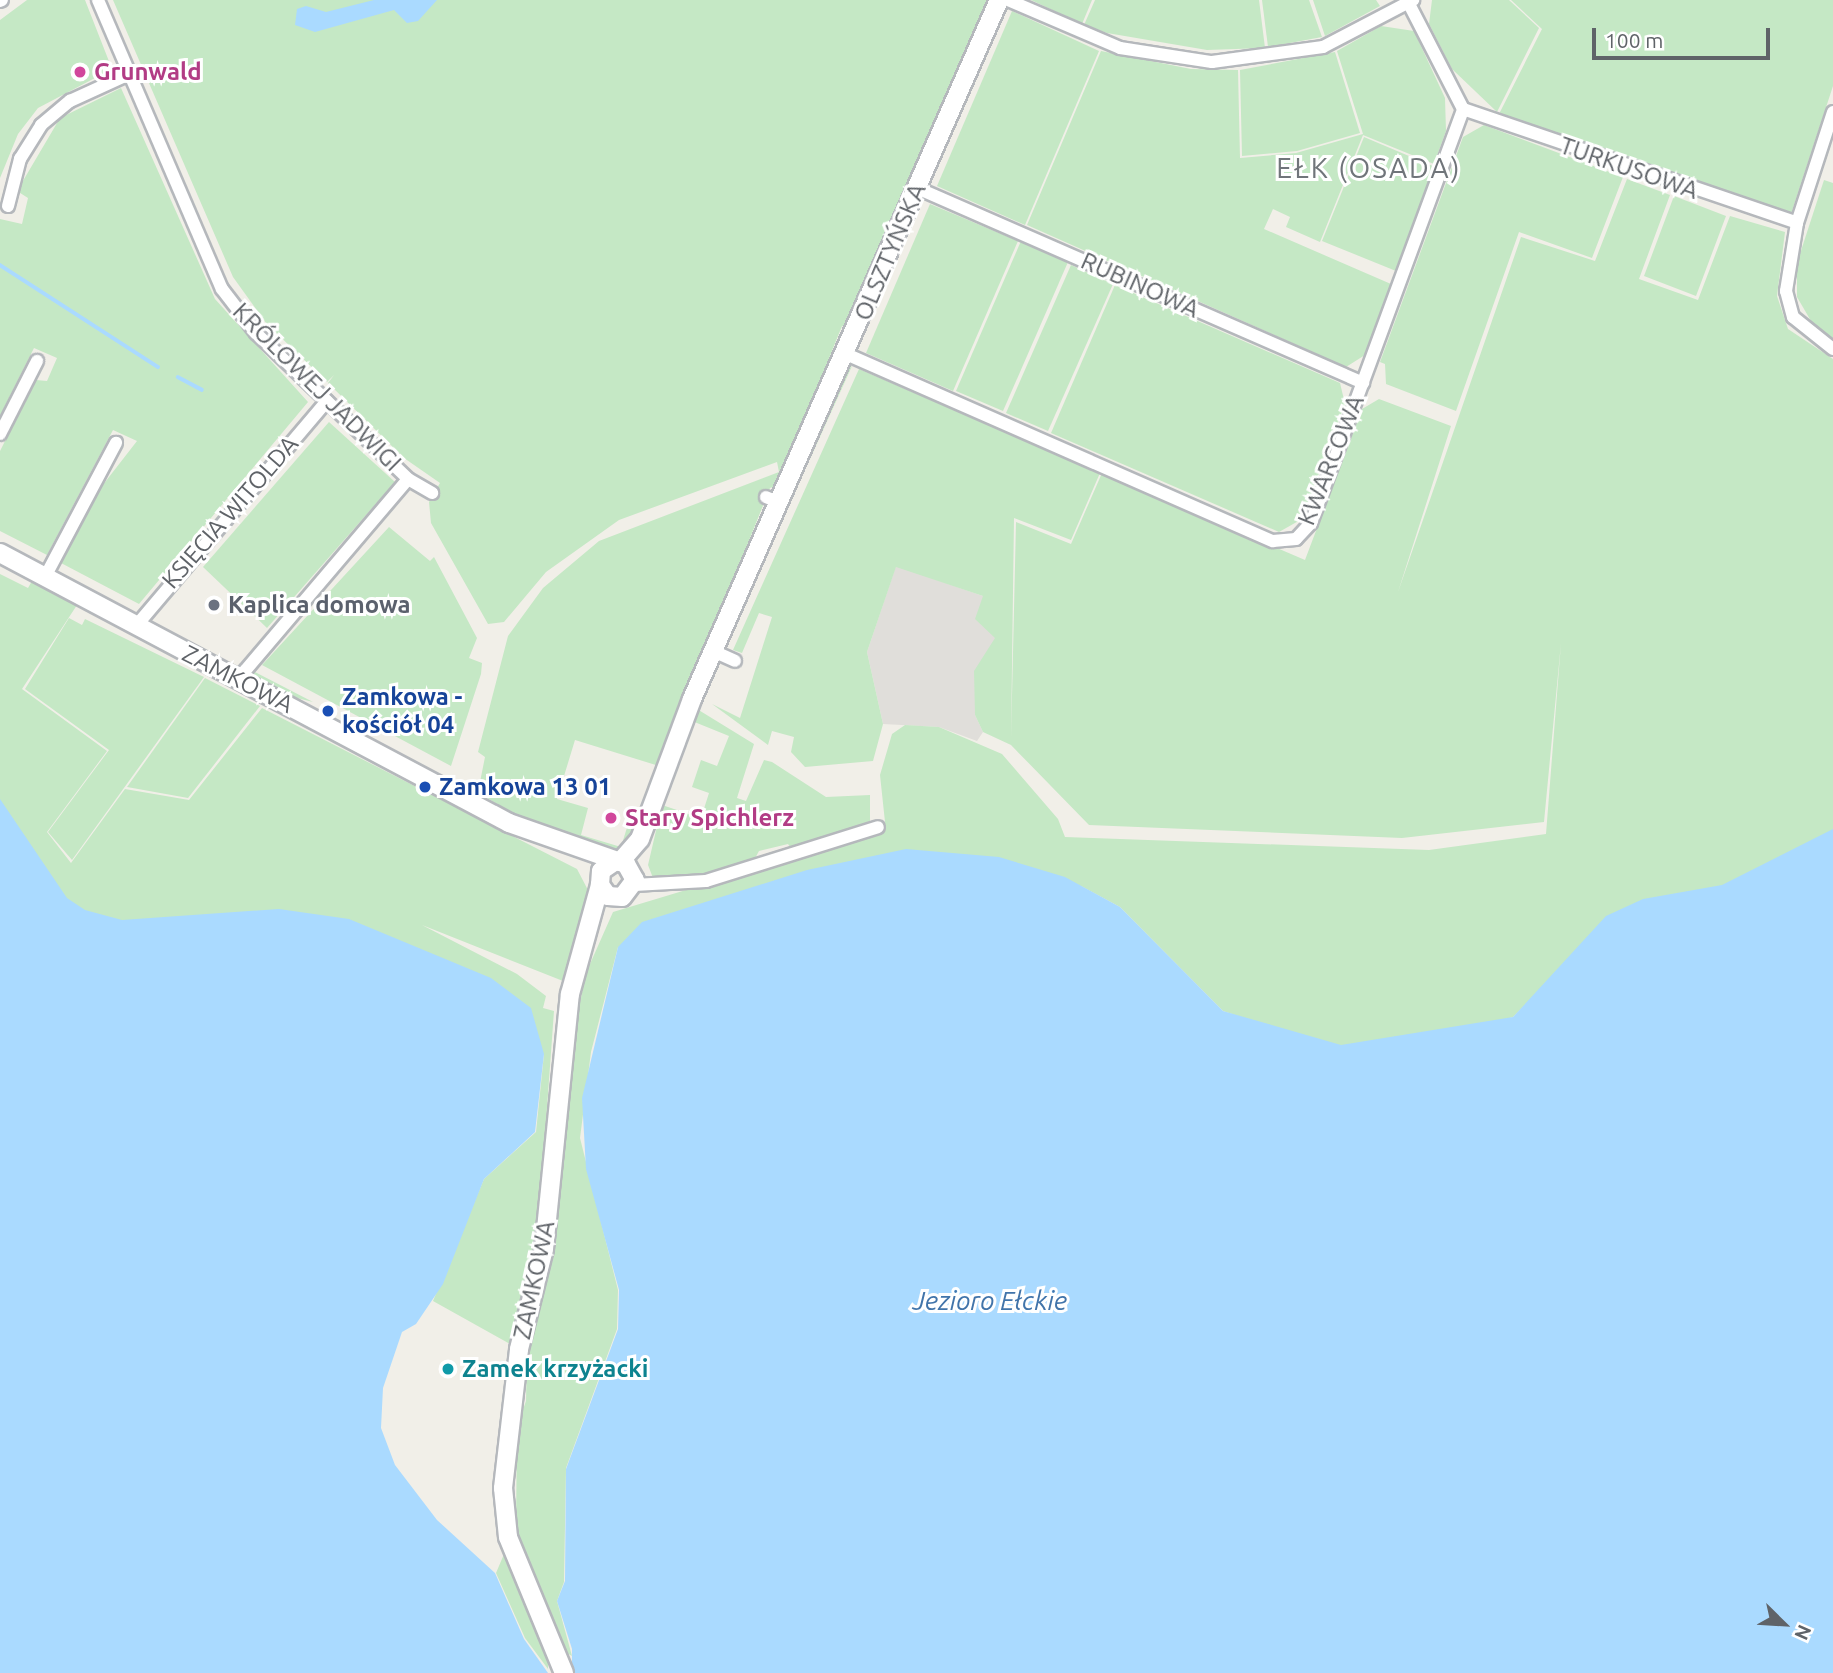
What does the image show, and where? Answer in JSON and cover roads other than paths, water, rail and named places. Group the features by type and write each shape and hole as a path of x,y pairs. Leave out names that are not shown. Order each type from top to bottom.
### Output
{"street":[{"name":"KRÓLOWEJ JADWIGI","path":"98,0 213,274 256,333 408,479 432,493"},
{"name":"OLSZTYŃSKA","path":"713,651 773,500 846,354 999,0"},
{"path":"1008,0 1120,48 1212,62 1323,47 1411,2 1463,109"},
{"path":"8,206 20,159 41,125 70,101 129,74"},
{"name":"TURKUSOWA","path":"1463,109 1797,223"},
{"name":"KWARCOWA","path":"846,354 1273,541 1296,539 1311,523 1463,109"},
{"path":"1833,112 1797,223 1786,291 1793,317 1833,349"},
{"name":"RUBINOWA","path":"917,188 1363,383"},
{"path":"0,434 37,361"},
{"name":"KSIĘCIA WITOLDA","path":"136,626 327,401"},
{"path":"45,577 116,443"},
{"path":"238,679 408,479"},
{"name":"ZAMKOWA","path":"0,553 552,841 617,862"},
{"path":"657,792 635,880 617,898 599,880 640,839 657,792 713,651 735,661"},
{"path":"617,862 635,880 706,880 878,827"},
{"name":"ZAMKOWA","path":"552,841 599,880 578,961 544,1250 519,1349 503,1488 508,1537 564,1673"},
{"name":"ZAMKOWA","path":"578,961 617,898"}],"water":[{"path":"374,0 437,0 418,21 407,23 394,10 315,32 295,25 297,9 306,6 326,12"},
{"path":"0,799 67,898 85,910 122,920 279,909 349,919 491,978 531,1008 544,1054 535,1132 484,1179 443,1284 416,1324 402,1332 383,1388 381,1428 395,1465 437,1520 495,1573 524,1639 548,1673 0,1673"},
{"name":"Jezioro Ełckie","path":"1833,829 1833,1673 572,1673 572,1649 557,1601 565,1581 566,1469 618,1329 619,1290 586,1169 582,1098 618,947 642,922 807,870 906,849 999,857 1065,877 1120,907 1223,1011 1341,1045 1513,1017 1606,916 1643,899 1722,885"}],"waterway":[{"path":"0,265 158,367"},
{"path":"178,377 202,390"}],"place":[{"name":"Grunwald","path":"80,72"},
{"name":"Kaplica domowa","path":"214,605"},
{"name":"Zamkowa - kościół 04","path":"328,711"},
{"name":"Zamkowa 13 01","path":"425,787"},
{"name":"Stary Spichlerz","path":"611,818"},
{"name":"Zamek krzyżacki","path":"448,1369"}],"district":[{"name":"EŁK (OSADA)","path":"1369,168"}]}
